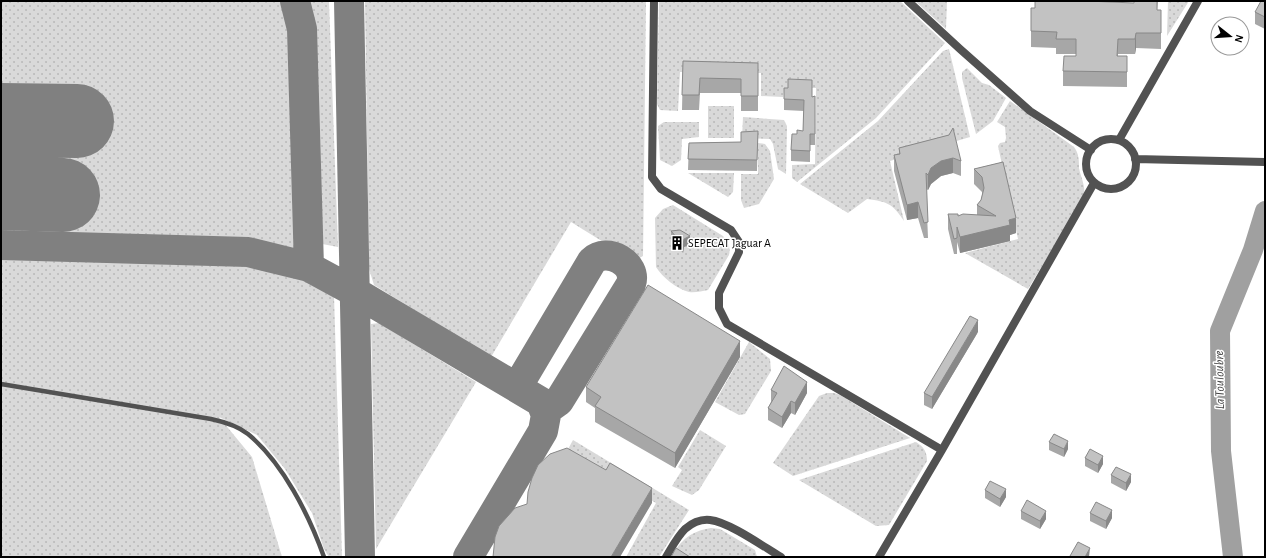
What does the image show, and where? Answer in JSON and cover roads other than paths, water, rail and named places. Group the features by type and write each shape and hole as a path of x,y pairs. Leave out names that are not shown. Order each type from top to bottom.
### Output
{"street":[{"path":"654,1 652,177 661,189 731,230 739,242 739,252 719,293 719,308 727,324 942,450"},
{"path":"908,1 960,50 1030,111 1091,150"},
{"path":"1119,140 1198,1"},
{"path":"1103,140 1119,140 1132,151 1135,159 1134,174 1124,186 1109,190 1094,183 1086,171 1087,156 1091,150 1103,140"},
{"path":"1135,159 1265,162"},
{"path":"879,557 942,450 1094,183"},
{"path":"666,557 678,537 686,528 697,521 710,520 727,525 781,557"}],"lane":[{"path":"1,384 212,419 235,426 248,434 259,444 277,466 308,517 324,557"}],"waterway":[{"name":"La Touloubre","path":"1233,557 1221,451 1220,331 1253,250 1265,211"}],"place":[{"name":"SEPECAT Jaguar A","path":"677,243"}]}
